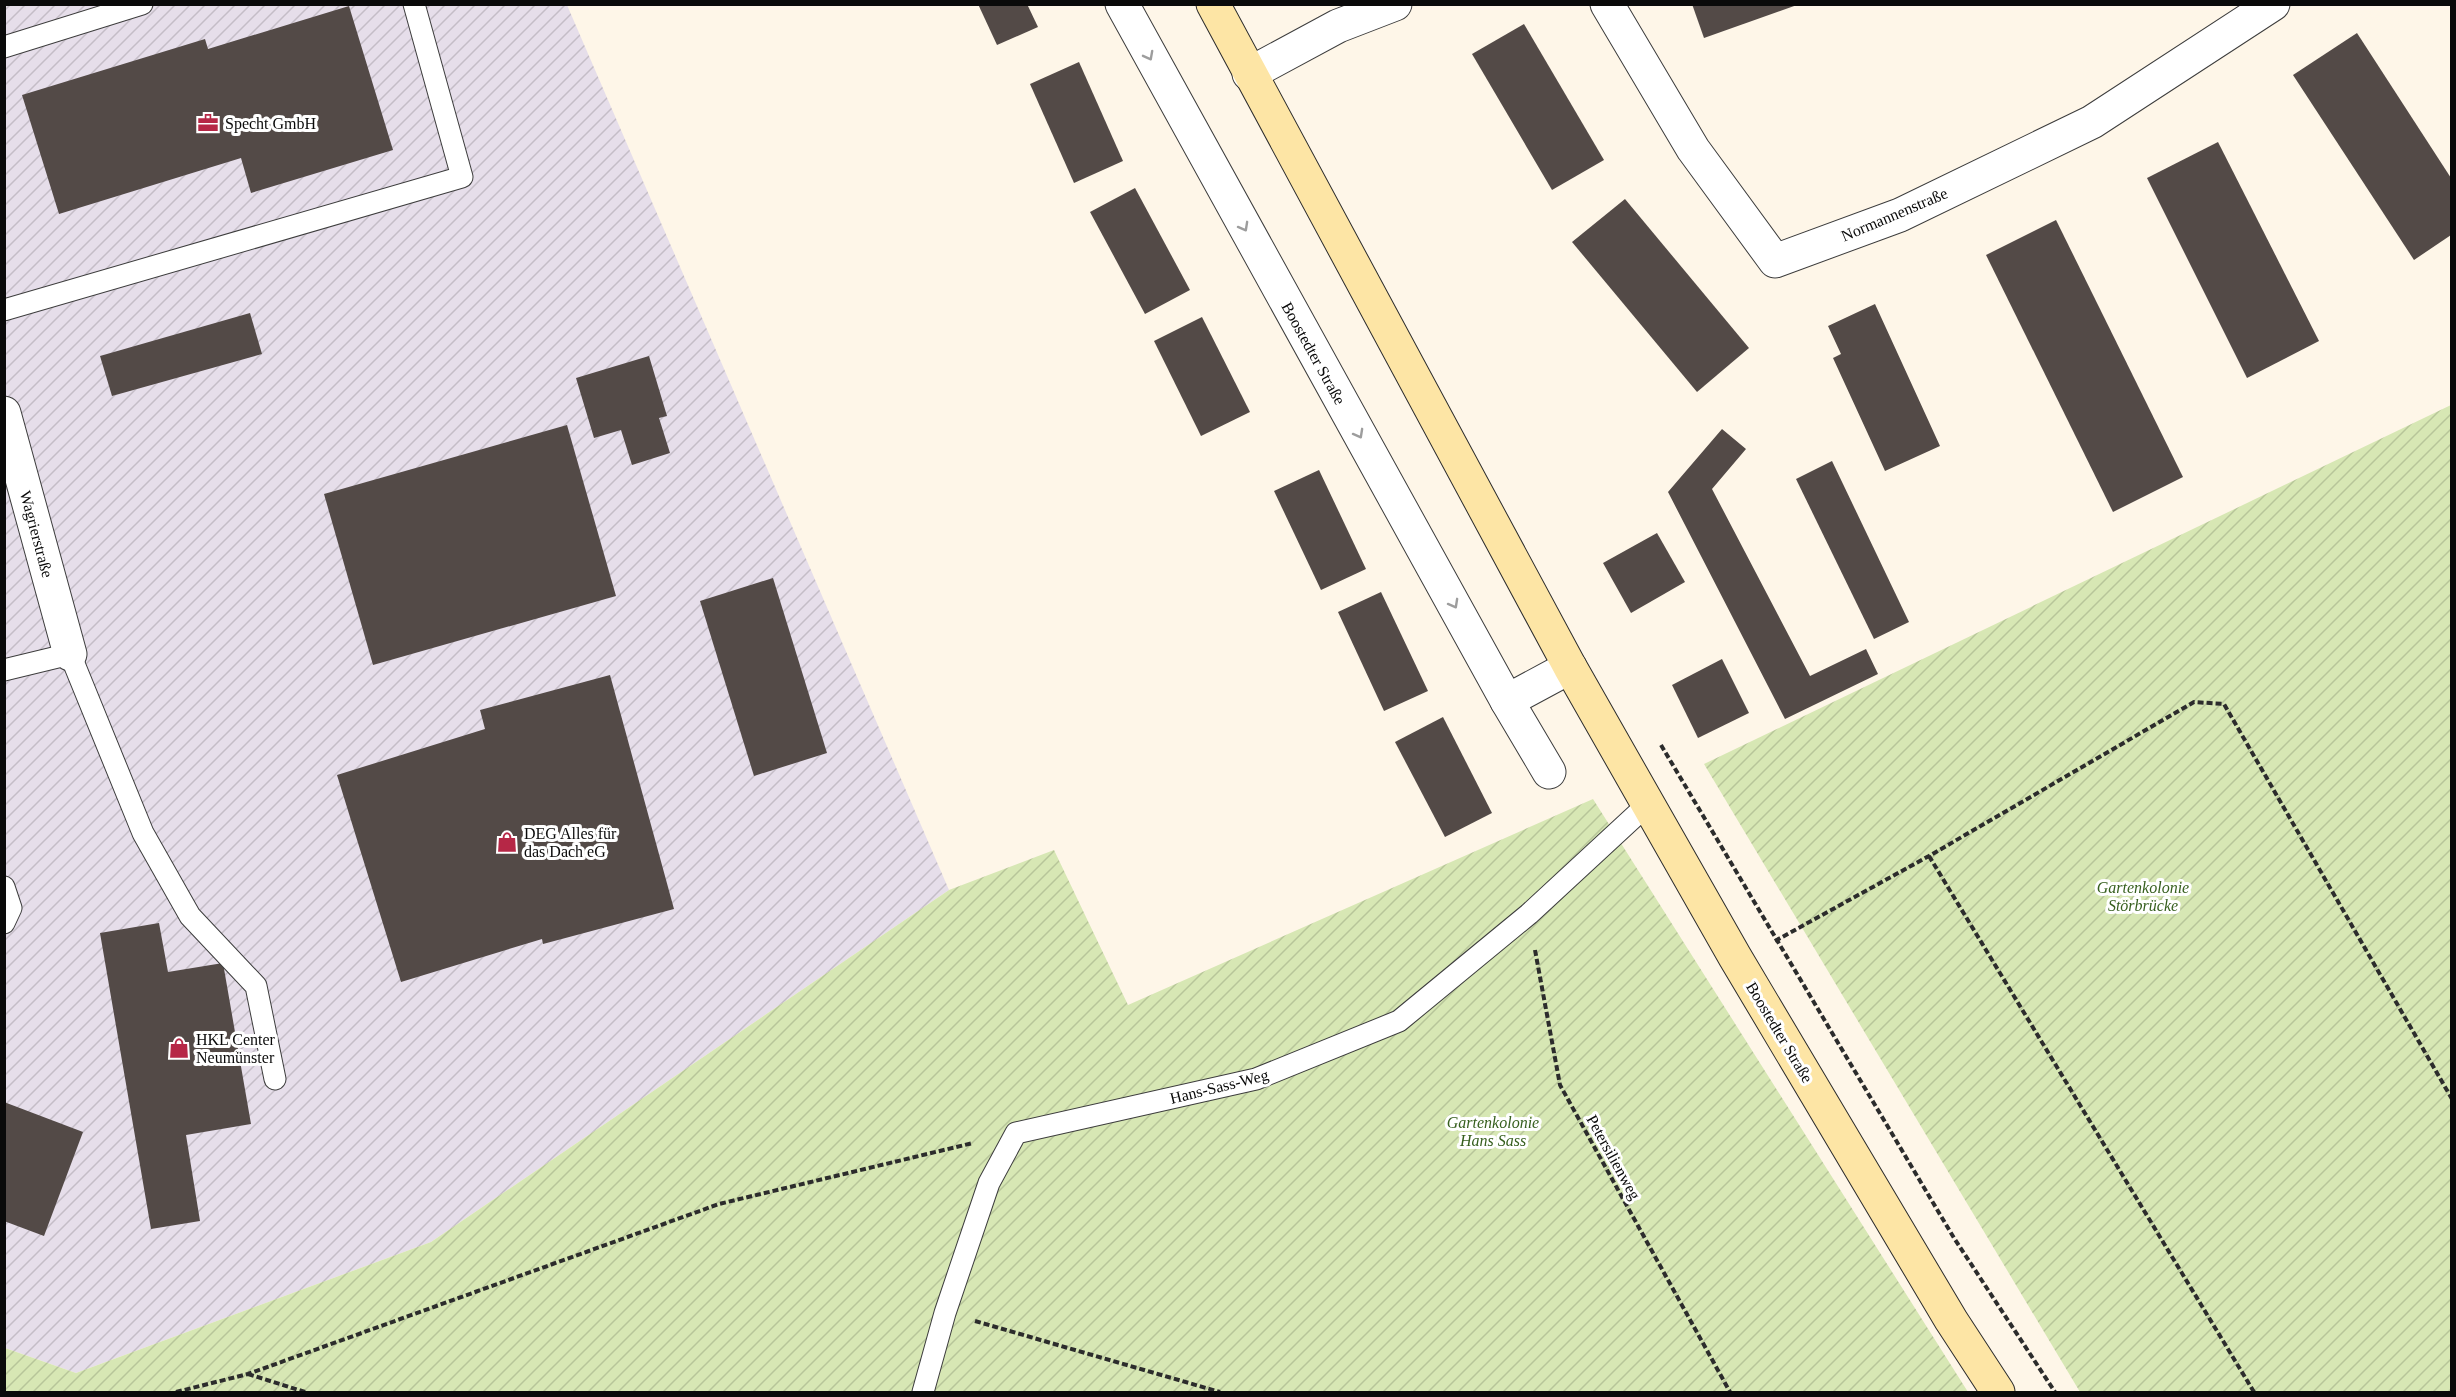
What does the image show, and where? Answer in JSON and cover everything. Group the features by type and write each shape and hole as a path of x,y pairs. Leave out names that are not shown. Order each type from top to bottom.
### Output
{"street":[{"name":"Boostedter Straße","path":"1122,4 1507,701 1549,772"},
{"name":"Boostedter Straße","path":"1213,4 1570,667 1735,957 1951,1320 1998,1392"},
{"path":"1249,74 1338,26 1395,4"},
{"name":"Normannenstraße","path":"1607,4 1693,149 1775,261 1900,214 2092,122 2273,4"},
{"name":"Wagrierstraße","path":"4,413 70,654"},
{"path":"1507,701 1570,667"}],"lane":[{"path":"4,47 142,4"},
{"path":"4,310 462,177 414,4"},
{"path":"4,670 70,654 143,833 190,916 256,986 275,1079"},
{"name":"Hans-Sass-Weg","path":"1016,1133 1256,1079 1399,1021 1529,914 1648,804"},
{"path":"4,887 11,908 4,923"},
{"path":"923,1392 945,1313 988,1183 1016,1133"}],"path":[{"path":"1735,957 1777,940 1929,856 2194,702 2224,704 2451,1099"},
{"path":"1658,738 1954,1238 2055,1392"},
{"path":"1929,856 2254,1392"},
{"name":"Petersilienweg","path":"1529,914 1560,1085 1730,1392"},
{"path":"176,1392 248,1374 719,1204 1016,1133"},
{"path":"945,1313 1220,1392"},
{"path":"248,1374 305,1392"}],"shaded area":[{"path":"5,5 567,5 949,890 431,1242 76,1373 5,1348"}],"green space":[{"name":"Gartenkolonie Störbrücke","path":"2451,405 2451,1392 2080,1392 1704,764"},
{"name":"Gartenkolonie Hans Sass","path":"1593,799 1968,1392 5,1392 5,1348 76,1373 431,1242 949,890 1054,850 1128,1005"}],"building":[{"path":"978,4 1027,4 1038,27 997,45"},
{"path":"1692,4 1797,4 1797,5 1704,38"},
{"name":"Specht GmbH","path":"349,6 393,150 251,193 241,158 59,214 22,95 205,39 208,49"},
{"path":"1524,24 1604,160 1552,190 1472,54"},
{"path":"2357,33 2451,178 2451,235 2414,260 2293,75"},
{"path":"1079,62 1123,161 1074,183 1030,84"},
{"path":"2218,142 2319,341 2247,378 2147,178"},
{"path":"1135,188 1190,290 1145,314 1090,212"},
{"path":"1625,199 1749,348 1697,392 1572,242"},
{"path":"2056,220 2183,477 2113,512 1986,255"},
{"path":"1875,304 1940,446 1885,471 1833,358 1841,354 1828,326"},
{"path":"250,313 262,354 112,396 100,356"},
{"path":"1202,317 1250,412 1201,436 1154,341"},
{"path":"649,356 667,416 659,418 670,453 632,465 621,430 594,438 576,378"},
{"path":"567,425 616,596 373,665 324,494"},
{"path":"1722,429 1746,449 1712,489 1810,676 1866,649 1878,674 1785,719 1668,492"},
{"path":"1832,461 1909,622 1874,639 1796,479"},
{"path":"1319,470 1366,569 1321,590 1274,491"},
{"path":"1657,533 1685,582 1631,613 1603,563"},
{"path":"773,578 827,753 754,776 700,601"},
{"path":"1381,592 1428,691 1384,711 1338,612"},
{"path":"1722,659 1749,713 1698,738 1672,685"},
{"name":"DEG Alles für das Dach eG","path":"610,675 674,909 543,944 542,939 401,982 337,775 485,729 480,710"},
{"path":"1443,717 1492,813 1445,837 1395,742"},
{"name":"HKL Center Neumünster","path":"159,923 168,972 223,963 251,1124 186,1135 200,1221 151,1229 100,933"},
{"path":"4,1102 83,1132 44,1236 4,1221"}],"place":[{"name":"Specht GmbH","path":"208,123"},
{"name":"DEG Alles für das Dach eG","path":"507,842"},
{"name":"HKL Center Neumünster","path":"179,1048"}]}
